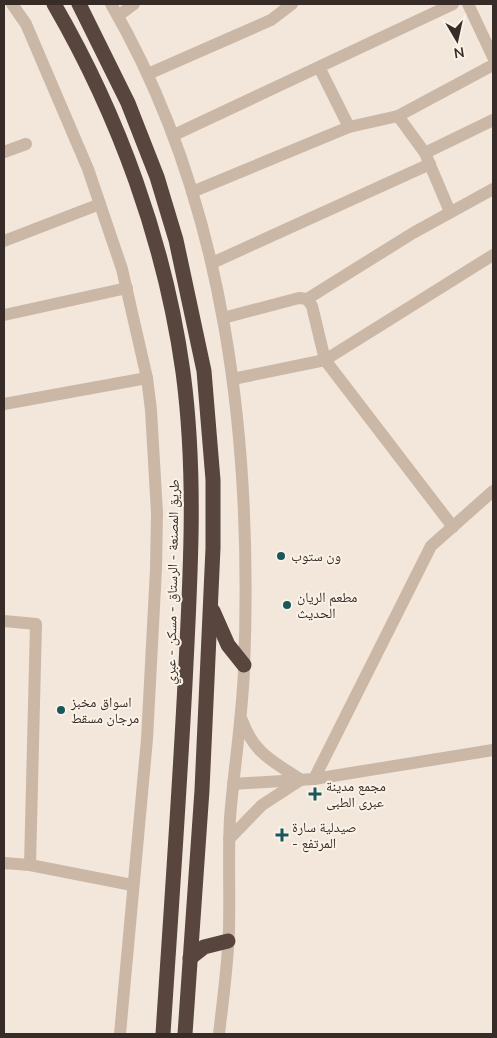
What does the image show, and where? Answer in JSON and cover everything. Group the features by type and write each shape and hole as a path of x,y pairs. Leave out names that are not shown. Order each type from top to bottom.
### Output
{"highway":[{"name":"طريق المصنعة - الرستاق - مسكن - عبري","path":"54,4 93,78 116,129 132,174 161,266 183,372 191,484 191,562 179,799 164,1034"},
{"path":"79,4 112,68 147,147 167,207 194,316 204,371 212,480 213,548 202,790 185,1034"},
{"path":"211,606 228,645 244,665"},
{"path":"190,958 204,947 228,941"}],"street":[{"path":"12,4 26,24 88,169 122,269 146,378 155,458 156,569 146,739 120,1034"},
{"path":"111,4 148,74 174,136 212,263 224,318 233,379 243,482 246,554 244,665 229,839 228,941 219,1034"},
{"path":"118,16 134,4"},
{"path":"148,74 271,20 292,4"},
{"path":"174,136 453,4"},
{"path":"468,4 493,57"},
{"path":"192,192 349,127 398,116 493,65"},
{"path":"319,67 349,127"},
{"path":"398,116 428,159 450,212"},
{"path":"212,263 428,159 493,120"},
{"path":"4,152 26,144"},
{"path":"224,318 299,298 307,299 450,212 493,189"},
{"path":"4,241 100,204"},
{"path":"233,379 325,360 493,255"},
{"path":"4,315 127,288"},
{"path":"307,299 312,306 325,360 453,527"},
{"path":"4,404 146,378"},
{"path":"229,839 262,805 308,779 431,546 493,491"},
{"path":"4,621 36,624 30,865"},
{"path":"241,717 250,740 262,754 308,779"},
{"path":"234,784 308,779 493,750"},
{"path":"4,863 30,865 132,885"}],"place":[{"name":"ون ستوب","path":"281,556"},
{"name":"مطعم الريان الحديث","path":"287,605"},
{"name":"اسواق مخبز مرجان مسقط","path":"61,710"},
{"name":"مجمع مدينة عبرى الطبى","path":"315,794"},
{"name":"صيدلية سارة - المرتفع","path":"282,835"}]}
